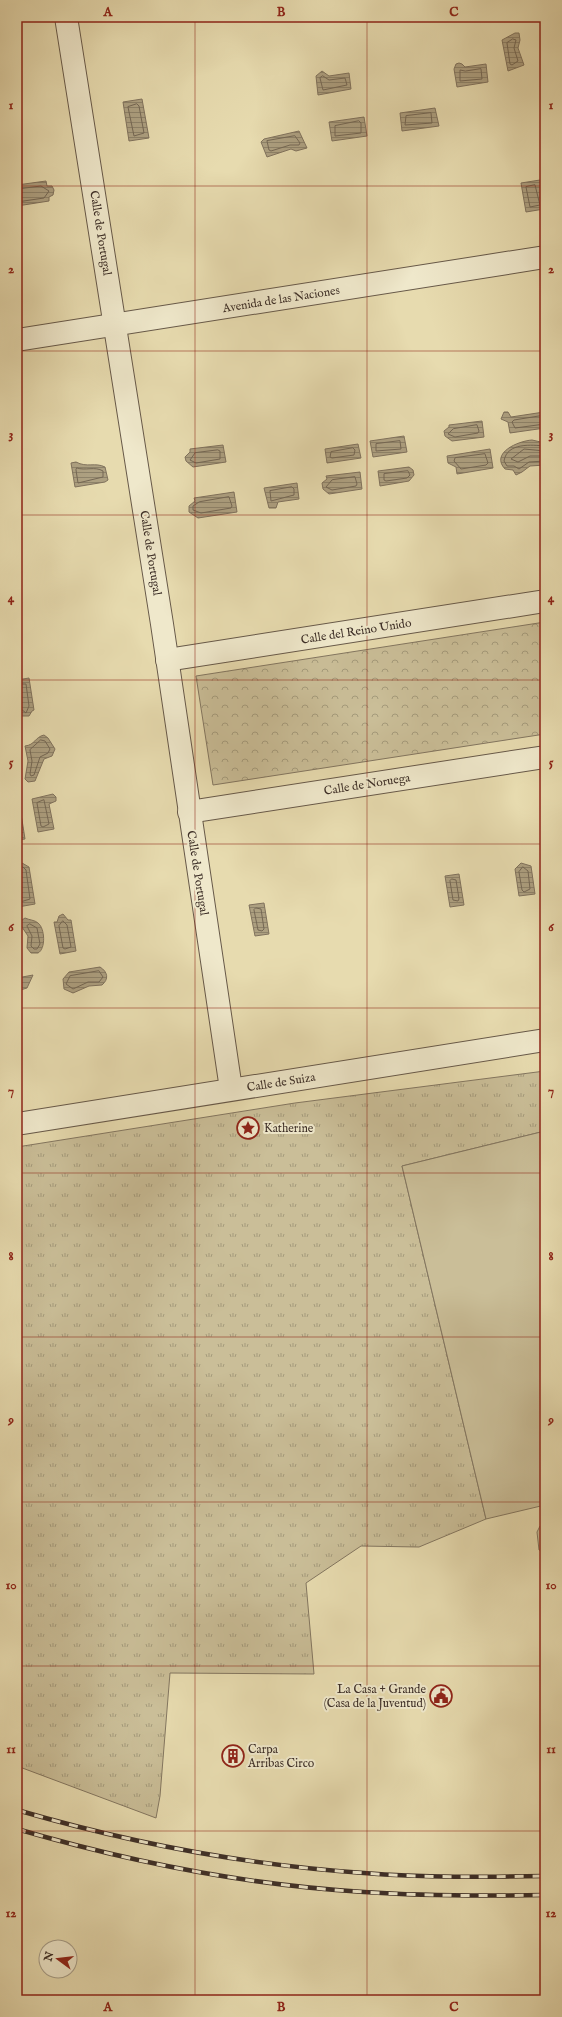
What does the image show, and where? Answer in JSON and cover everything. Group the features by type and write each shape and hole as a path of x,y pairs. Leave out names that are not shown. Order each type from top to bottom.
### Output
{"street":[{"name":"Calle de Portugal","path":"66,17 116,326 231,1090"},
{"name":"Avenida de las Naciones","path":"17,340 116,326 545,257"},
{"name":"Calle del Reino Unido","path":"167,660 545,601"},
{"name":"Calle de Noruega","path":"189,812 545,757"},
{"name":"Calle de Suiza","path":"17,1124 545,1040"}],"green space":[{"path":"545,622 545,734 213,785 196,676"},
{"path":"545,1071 545,1131 402,1166 486,1519 419,1547 361,1546 306,1583 314,1674 170,1673 160,1796 156,1818 17,1766 17,1147 295,1103"},
{"path":"545,1131 545,1505 486,1519 402,1166"},
{"path":"545,1525 545,1552 539,1550 537,1532 540,1526"}],"water":[{"path":"515,33 519,33 520,40 518,48 524,65 508,71 502,40"},
{"path":"459,63 465,67 486,64 488,82 457,87 454,69 456,64"},
{"path":"322,71 329,76 349,73 351,89 318,95 316,76"},
{"path":"142,99 149,138 129,141 123,102"},
{"path":"435,108 439,126 402,131 400,113"},
{"path":"364,117 367,136 332,141 329,122"},
{"path":"299,131 307,148 296,151 291,149 267,157 261,142 264,139"},
{"path":"540,180 544,209 526,212 521,183"},
{"path":"46,181 47,186 52,186 54,190 53,195 49,197 49,201 17,206 17,185"},
{"path":"504,412 508,412 511,417 544,412 545,428 510,433 508,422 501,419"},
{"path":"482,421 484,437 452,441 445,436 444,431 449,427 449,425"},
{"path":"404,436 407,452 373,457 370,441"},
{"path":"532,440 545,443 545,465 530,466 516,475 513,470 505,469 501,463 503,453 513,445"},
{"path":"358,444 361,458 327,463 325,449"},
{"path":"223,445 226,462 193,467 186,461 185,457 190,452 190,449"},
{"path":"490,449 493,468 457,474 456,467 448,463 447,456"},
{"path":"76,462 84,465 98,465 105,467 108,480 105,482 75,487 71,463"},
{"path":"409,467 413,470 414,475 409,481 380,486 378,471"},
{"path":"360,472 362,489 329,494 323,489 322,483 327,479 326,476"},
{"path":"297,483 299,499 278,502 276,508 269,508 264,488"},
{"path":"234,492 237,512 198,518 189,512 189,506 195,501 194,498"},
{"path":"29,678 34,710 29,716 21,716 19,712 17,712 17,680"},
{"path":"44,735 48,738 55,749 52,756 44,759 35,781 28,782 25,779 28,761 25,746 31,744 39,737"},
{"path":"53,794 56,797 56,801 49,804 54,829 38,832 32,799"},
{"path":"17,801 19,801 25,839 17,840"},
{"path":"22,863 29,867 35,904 18,907 17,864"},
{"path":"521,863 531,866 535,894 519,896 515,869"},
{"path":"459,874 464,905 450,907 445,876"},
{"path":"264,903 269,934 255,936 249,905"},
{"path":"63,914 68,920 71,920 76,951 60,954 54,922 57,922 59,916"},
{"path":"25,918 37,922 42,929 44,938 41,951 38,953 31,953 27,948 28,936 20,924"},
{"path":"100,967 105,971 107,976 102,985 89,986 73,993 64,989 63,979 69,972"},
{"path":"33,975 27,988 17,991 17,978"}],"railway":[{"path":"17,1810 102,1833 145,1842 189,1851 276,1864 409,1876 545,1876"},
{"path":"17,1829 102,1852 146,1862 233,1878 276,1884 320,1889 409,1894 477,1896 545,1895"}],"place":[{"name":"Katherine","path":"248,1128"},
{"name":"La Casa + Grande (Casa de la Juventud)","path":"441,1696"},
{"name":"Carpa Arribas Circo","path":"233,1756"}]}
